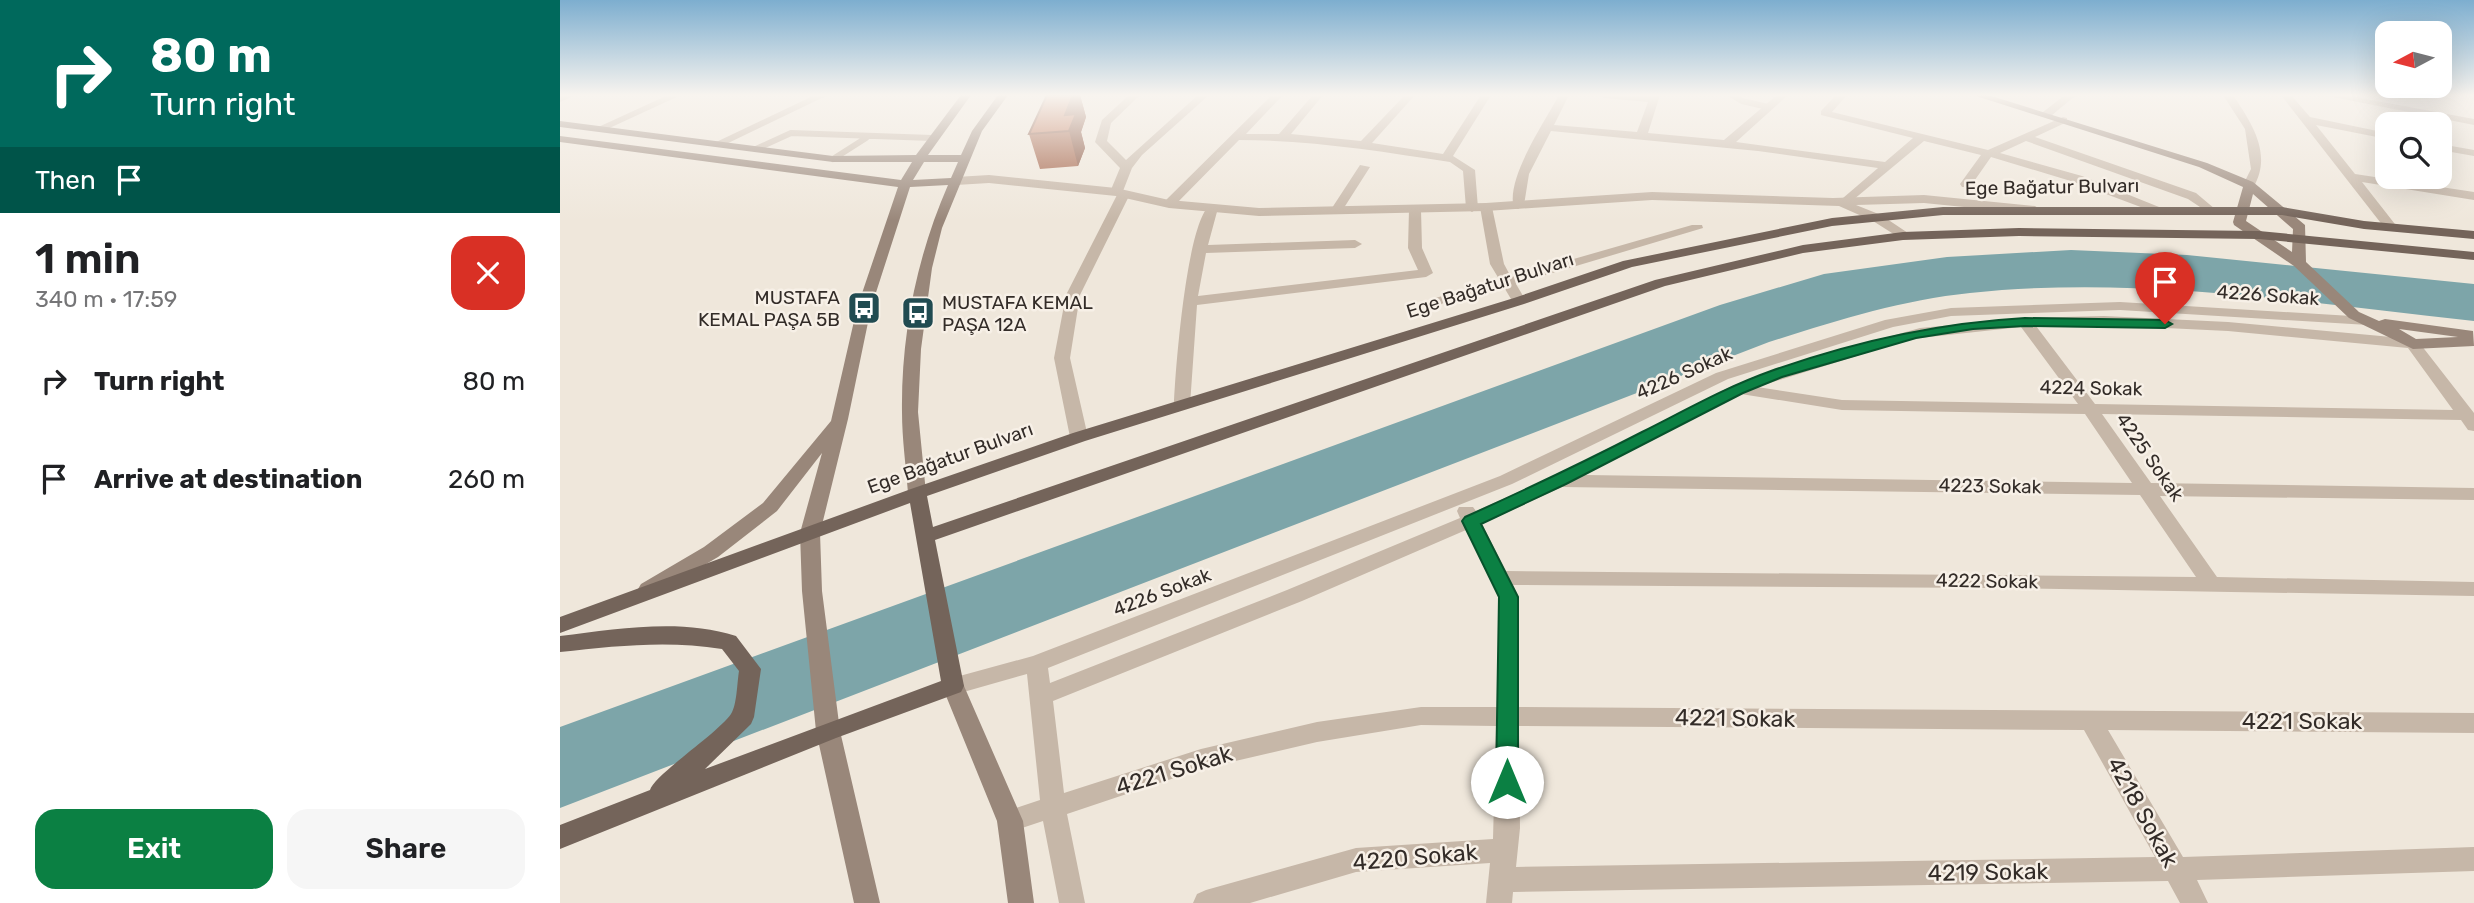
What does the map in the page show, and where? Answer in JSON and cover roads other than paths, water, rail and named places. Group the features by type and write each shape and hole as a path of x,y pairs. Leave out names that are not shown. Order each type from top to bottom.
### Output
{"main road":[{"path":"663,137 833,159 965,158"},
{"path":"974,137 936,228 925,268 913,349 910,412 917,493 953,686 1010,821 1021,903"},
{"path":"2116,137 2203,165 2249,185 2300,228 2298,263"},
{"path":"867,903 828,725 812,591 810,533 840,419 864,308 905,184 932,138"},
{"path":"560,139 905,184 956,181"},
{"path":"2249,185 2239,222 2298,263 2361,318 2413,344 2473,338"},
{"name":"Ege Bağatur Bulvarı","path":"560,625 917,493 1079,437 1519,301 1628,264 1832,222 1943,211 2209,209 2282,211 2392,228 2474,235"},
{"path":"927,536 1660,283 1802,249 1903,236 2019,232 2259,235 2474,256"},
{"name":"4226 Sokak","path":"2361,318 2473,338"},
{"path":"633,598 711,552 770,507 840,419"},
{"path":"560,644 620,637 685,635 728,642 750,669 743,717 691,767 642,804"},
{"path":"560,837 828,725 953,686"}],"street":[{"path":"718,144 733,137"},
{"path":"1102,137 1101,142 1126,167"},
{"path":"1079,437 1062,358 1073,295 1120,193 1126,167 1158,137"},
{"path":"1169,204 1237,137"},
{"path":"1283,137 1364,145 1453,159 1469,170 1497,264 1519,301"},
{"path":"1364,145 1371,137"},
{"path":"1446,158 1459,137"},
{"path":"1518,205 1522,174 1540,137"},
{"path":"1653,137 1835,157 1885,166"},
{"path":"1726,144 1734,137"},
{"path":"1840,202 1921,137"},
{"path":"1922,137 2078,179 2158,209"},
{"path":"1966,184 1988,154 2023,137"},
{"path":"2028,137 2192,196 2209,209"},
{"path":"2249,185 2257,169 2250,137"},
{"path":"2319,137 2392,228"},
{"path":"2452,149 2474,153"},
{"path":"1336,211 1364,167"},
{"path":"2350,177 2474,196"},
{"path":"956,181 989,179 1120,193 1169,204 1259,212 1415,210 1652,196 1840,202 1924,199 2038,210"},
{"path":"1840,202 1877,218 1903,236"},
{"path":"1182,405 1184,340 1198,249 1212,208"},
{"path":"1190,301 1426,273 1415,248 1415,210"},
{"path":"1508,282 1697,228"},
{"path":"1198,249 1355,244"},
{"name":"4226 Sokak","path":"953,686 1037,663 1506,480 1722,376 1890,323 1951,312 2120,306 2361,318"},
{"path":"1041,696 1246,617 1471,521 1560,481 1738,389 1777,373 1914,334 1973,325 2025,322 2165,324 2413,344 2470,421"},
{"name":"4225 Sokak","path":"2025,322 2090,409 2212,585"},
{"path":"1722,376 1738,389"},
{"name":"4224 Sokak","path":"1738,389 1842,405 2090,409 2470,421"},
{"name":"4223 Sokak","path":"1506,480 2474,494"},
{"path":"1460,498 1508,597 1507,828 1501,892"},
{"name":"4222 Sokak","path":"1500,578 2474,589"},
{"path":"1037,663 1053,807 1072,903"},
{"name":"4221 Sokak","path":"1010,821 1201,759 1317,732 1420,716 1508,714 2474,723"},
{"name":"4218 Sokak","path":"2091,721 2195,903"},
{"name":"4220 Sokak","path":"1206,903 1356,860 1504,850"},
{"name":"4219 Sokak","path":"1501,892 2474,859"}],"lane":[{"path":"756,149 782,137"},
{"path":"833,159 867,137"},
{"path":"876,137 932,138"},
{"path":"1438,301 1508,282"}],"water":[{"path":"2071,250 2187,255 2474,284 2474,321 2223,293 2096,287 1970,293 1868,312 1769,342 560,808 560,727 1720,305 1824,274 1947,257"}],"place":[{"name":"MUSTAFA KEMAL PAŞA 5B","path":"864,308"},
{"name":"MUSTAFA KEMAL PAŞA 12A","path":"918,313"}]}
